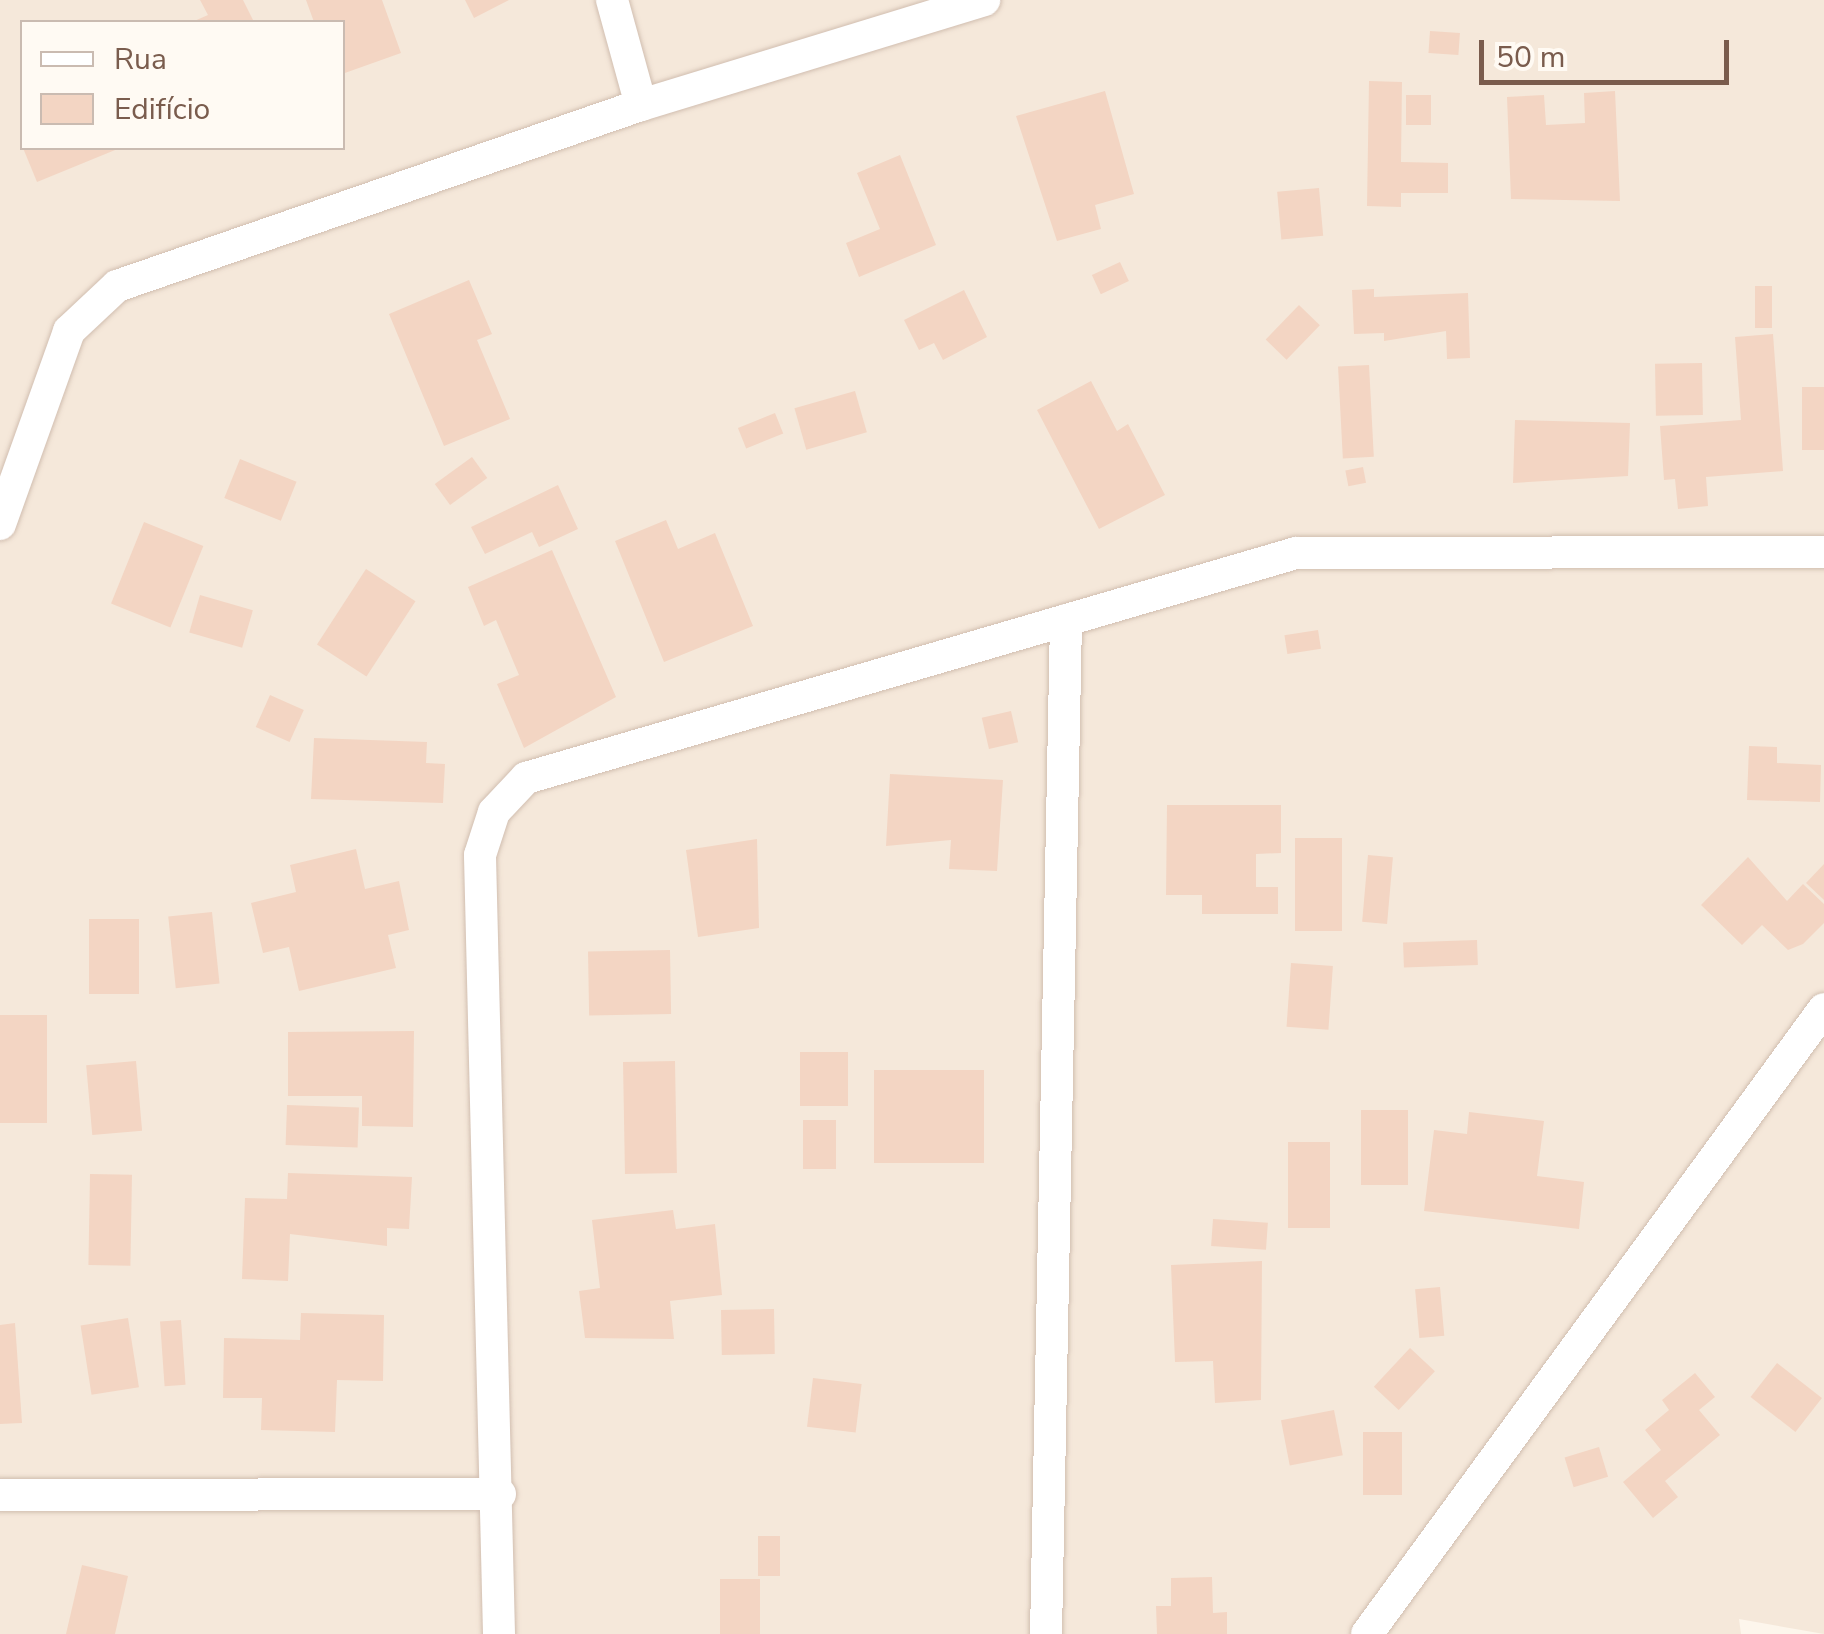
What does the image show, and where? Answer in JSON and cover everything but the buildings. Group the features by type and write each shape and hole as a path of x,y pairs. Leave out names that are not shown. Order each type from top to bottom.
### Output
{"street":[{"path":"612,0 642,105"},
{"path":"0,524 69,331 117,286 642,105 984,0"},
{"path":"499,1634 500,1494 480,855 494,812 526,778 1296,553 1824,552"},
{"path":"1046,1634 1066,620"},
{"path":"1368,1634 1824,1008"},
{"path":"0,1494 500,1494"}],"shaded area":[{"path":"0,0 1824,0 1824,1634 1739,1619 1741,1634 0,1634"}]}
